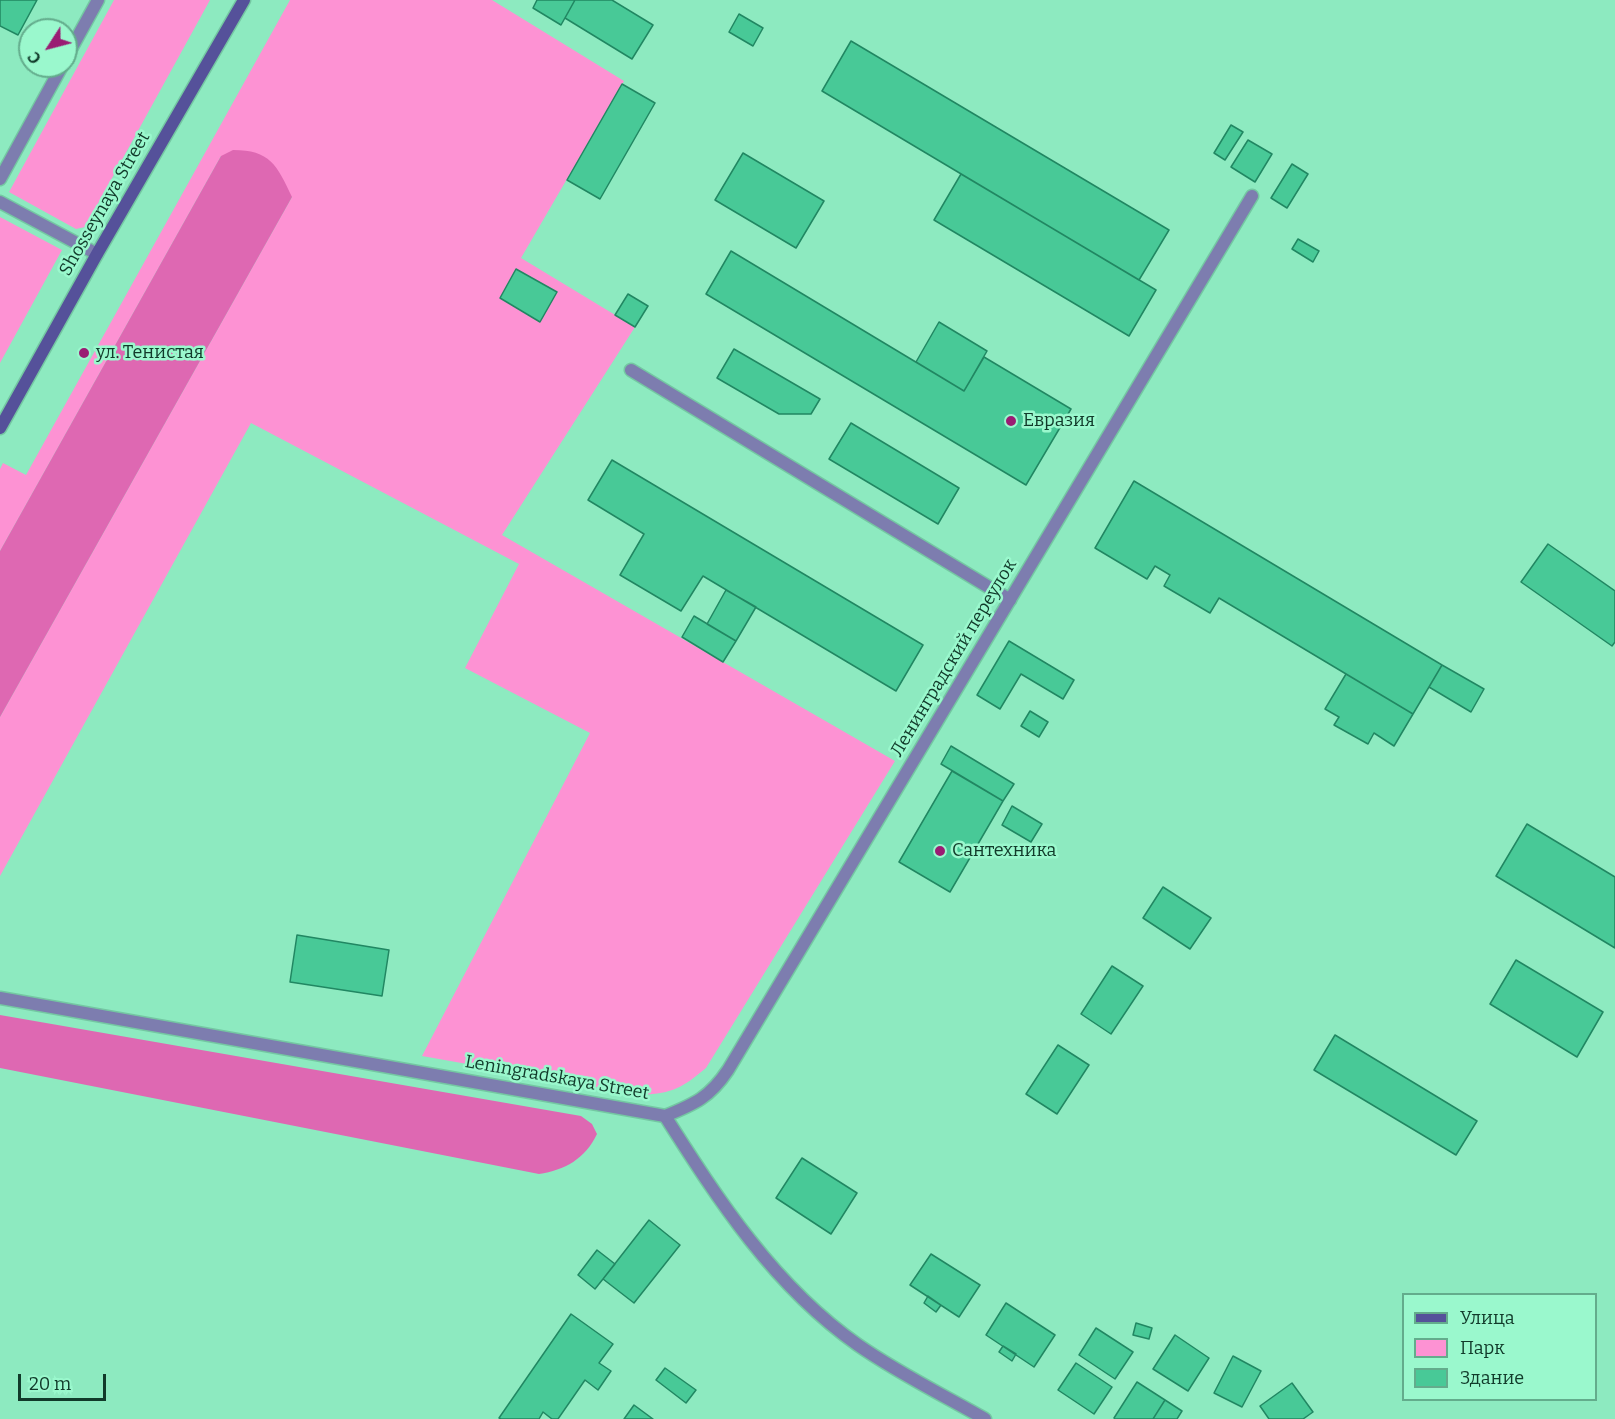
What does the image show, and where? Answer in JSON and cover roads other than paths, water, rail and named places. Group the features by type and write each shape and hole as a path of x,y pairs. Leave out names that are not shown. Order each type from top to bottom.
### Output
{"main road":[{"name":"Shosseynaya Street","path":"0,428 97,254 244,0"}],"street":[{"path":"78,36 98,0"},
{"path":"0,179 55,78"},
{"name":"Ленинградский переулок","path":"665,1116 701,1099 716,1088 728,1070 1251,196"},
{"path":"0,202 97,254"},
{"path":"631,370 1010,600"},
{"name":"Leningradskaya Street","path":"0,998 665,1116 708,1184 748,1240 799,1296 857,1344 985,1419"}],"place":[{"name":"ул. Тенистая","path":"84,353"},
{"name":"Евразия","path":"1011,421"},
{"name":"Сантехника","path":"940,851"}]}
